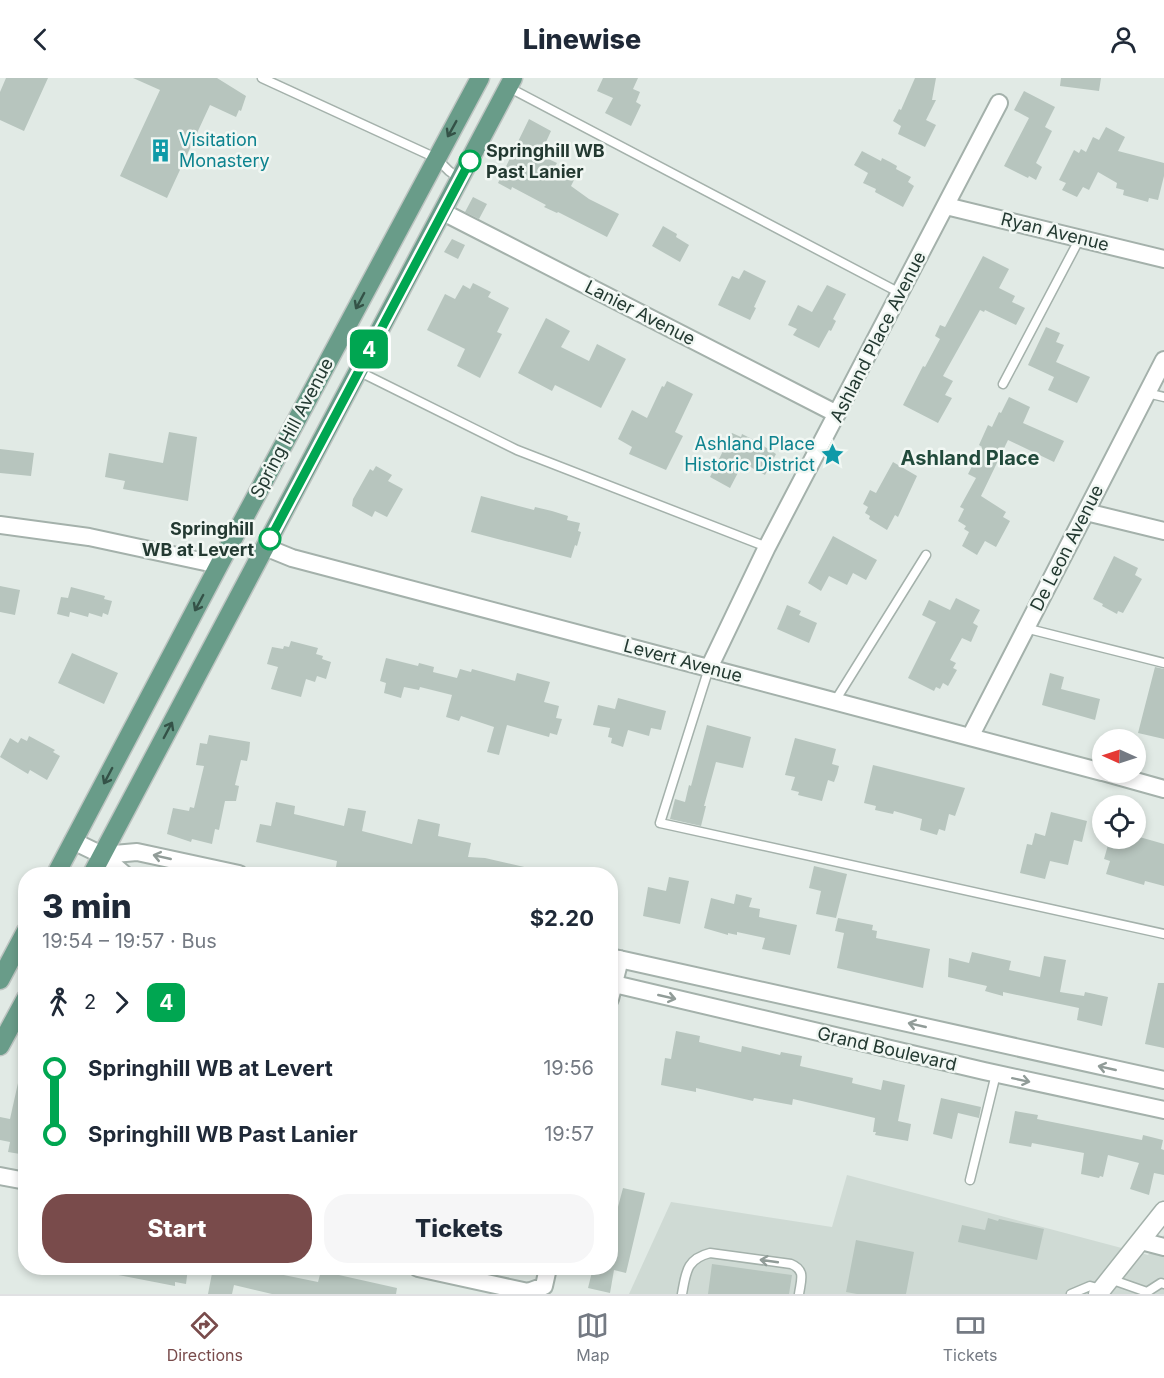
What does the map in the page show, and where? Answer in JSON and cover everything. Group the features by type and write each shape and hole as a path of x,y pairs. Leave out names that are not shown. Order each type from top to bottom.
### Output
{"main road":[{"name":"Spring Hill Avenue","path":"60,867 480,78"},
{"name":"Spring Hill Avenue","path":"96,867 510,83"},
{"path":"0,980 18,947"},
{"path":"0,1046 18,1013"}],"street":[{"name":"Ashland Place Avenue","path":"709,668 767,548 999,103"},
{"name":"Ryan Avenue","path":"946,206 1164,259"},
{"name":"Lanier Avenue","path":"443,212 837,414"},
{"name":"De Leon Avenue","path":"970,737 1164,360"},
{"path":"1086,512 1164,531"},
{"path":"0,525 89,537 219,565"},
{"name":"Levert Avenue","path":"265,547 292,558 1092,769"},
{"name":"Levert Avenue","path":"1142,783 1164,789"},
{"path":"74,841 102,855 116,867"},
{"path":"102,855 137,852 207,867"},
{"name":"Grand Boulevard","path":"618,959 1164,1080"},
{"name":"Grand Boulevard","path":"618,990 1164,1110"},
{"path":"0,1176 18,1179"},
{"path":"1103,1288 1164,1211"},
{"path":"1141,1241 1164,1247"},
{"path":"450,1275 528,1292 544,1286 546,1275"}],"lane":[{"path":"262,78 436,158 448,171 460,179"},
{"path":"510,83 900,293"},
{"path":"1002,384 1080,238"},
{"path":"358,371 517,450 767,548"},
{"path":"1147,393 1164,397"},
{"path":"835,701 926,555"},
{"path":"1025,628 1164,663"},
{"path":"709,668 660,823 1164,934"},
{"path":"970,1180 996,1074"},
{"path":"682,1294 688,1265 700,1255 710,1253 799,1267 802,1273 799,1294"},
{"path":"1071,1294 1090,1286 1146,1293 1161,1283 1164,1284"}],"shaded area":[{"path":"847,1175 1148,1255 1164,1235 1164,1294 629,1294 671,1202 832,1227"}],"building":[{"path":"6,78 48,78 24,131 0,120 0,92"},
{"name":"Visitation Monastery","path":"133,78 217,78 246,96 241,111 239,110 236,117 210,105 167,198 120,176 160,90"},
{"path":"603,78 638,78 633,89 640,92 636,102 641,105 631,126 605,113 613,98 597,91"},
{"path":"915,78 936,78 932,100 936,100 926,120 936,125 925,147 898,134 901,126 893,121 899,109 901,110"},
{"path":"1061,78 1101,78 1099,91 1060,86"},
{"path":"1024,91 1055,107 1045,127 1052,131 1036,163 1042,167 1036,180 1004,166 1029,118 1014,110"},
{"path":"529,119 551,131 540,155 557,163 554,168 575,178 571,186 589,199 619,214 607,237 544,207 546,205 512,187 511,190 498,183"},
{"path":"1106,127 1125,137 1118,151 1164,163 1164,176 1158,200 1149,198 1148,202 1123,195 1124,190 1116,188 1117,183 1098,172 1089,190 1083,187 1077,197 1062,190 1066,183 1059,180 1074,150 1079,153 1081,149 1086,152 1093,137 1099,140"},
{"path":"862,151 881,161 882,158 890,162 897,166 896,169 911,177 908,182 914,186 903,207 863,183 868,173 854,165"},
{"path":"473,197 487,204 479,219 465,212"},
{"path":"663,226 677,234 676,237 689,245 680,262 652,246"},
{"path":"452,239 465,245 458,259 444,252"},
{"path":"983,256 1009,269 999,288 1015,296 1012,302 1025,308 1016,325 985,310 984,312 980,310 943,376 953,381 945,395 952,398 938,423 903,405 940,339 935,336 940,325 945,327"},
{"path":"744,270 766,281 750,320 718,305 732,276 739,279"},
{"path":"473,283 491,292 488,297 509,308 497,332 502,334 480,378 457,366 465,349 427,330 445,294 455,299 463,285 470,289"},
{"path":"827,285 846,294 833,319 836,321 831,331 829,330 819,348 793,335 797,329 788,325 798,305 812,312"},
{"path":"546,318 570,331 561,347 589,361 597,344 626,359 601,408 555,385 552,391 518,373"},
{"path":"1046,327 1060,333 1056,342 1064,345 1056,362 1090,377 1077,403 1048,390 1054,377 1028,365"},
{"path":"667,381 693,394 675,432 683,436 666,470 629,454 632,447 618,439 632,410 647,418 662,386 664,387"},
{"path":"1009,397 1030,407 1023,423 1064,441 1054,462 1008,440 981,496 1006,512 1003,517 1010,521 996,547 985,541 977,555 962,546 969,532 964,529 966,526 958,521 964,509 960,507 976,478 968,474 982,447 979,445 988,425 992,427"},
{"path":"169,432 197,437 188,501 123,489 125,481 105,477 109,453 163,463"},
{"path":"732,433 741,437 742,434 776,454 765,475 743,463 730,488 710,477"},
{"path":"0,449 34,453 31,476 0,473"},
{"path":"893,462 917,476 898,517 895,515 887,530 869,519 870,516 865,513 868,507 863,504 870,490 876,493"},
{"path":"376,466 392,475 388,481 403,489 387,517 375,511 372,517 352,506 353,499 370,469 373,471"},
{"path":"481,496 534,510 535,507 552,511 568,516 567,520 580,523 578,531 581,532 571,558 471,532"},
{"path":"833,536 877,560 866,580 853,573 847,585 829,576 821,591 808,583"},
{"path":"1114,556 1138,568 1135,575 1142,579 1123,613 1118,611 1117,614 1093,599"},
{"path":"0,586 20,590 15,615 0,612"},
{"path":"71,587 105,596 104,599 112,601 108,615 103,613 102,617 89,613 88,617 70,612 69,617 57,614 61,597 68,598"},
{"path":"956,598 980,610 973,623 978,626 971,642 962,638 950,660 956,663 953,668 957,670 948,686 943,683 940,689 936,687 934,691 908,678 936,622 922,615 929,600 950,610"},
{"path":"787,605 801,611 799,615 817,623 809,643 777,629"},
{"path":"291,641 318,648 316,654 331,662 326,679 317,676 315,682 306,679 301,697 271,689 278,667 267,664 272,647 283,649 284,646 289,647"},
{"path":"72,653 118,673 104,704 58,683"},
{"path":"386,658 418,666 419,663 434,667 433,672 457,678 460,669 471,672 472,669 515,681 517,673 550,682 544,702 559,706 556,718 562,719 557,735 550,733 549,737 507,725 499,755 487,752 494,727 461,716 459,721 446,717 452,695 420,687 419,690 404,687 401,698 384,693 386,683 380,681"},
{"path":"1155,667 1164,669 1164,739 1146,735 1146,729 1139,729"},
{"path":"1050,673 1064,677 1061,689 1100,699 1095,720 1042,705"},
{"path":"618,698 666,711 661,730 651,728 649,736 628,730 623,747 611,743 612,738 608,737 610,728 593,725 598,705 615,709"},
{"path":"707,725 751,737 743,768 716,762 701,826 670,819 675,799 685,802"},
{"path":"209,735 250,742 247,761 241,760 235,785 239,786 236,801 225,801 219,830 215,829 212,844 192,839 191,842 167,834 173,808 189,811 190,807 194,808 204,766 196,765 200,743 207,744"},
{"path":"29,736 55,750 53,752 60,756 47,780 30,770 28,774 0,757 10,738 18,743 21,738 27,741"},
{"path":"795,738 836,749 832,764 839,766 837,774 834,782 828,780 822,801 798,795 799,792 791,790 795,777 785,775"},
{"path":"873,765 965,788 955,816 949,814 945,831 939,829 937,835 920,830 922,819 894,811 893,814 875,810 876,806 864,803"},
{"path":"276,802 295,806 294,814 344,826 348,808 366,811 362,831 412,844 418,819 440,824 438,836 471,843 468,857 485,858 524,867 336,867 337,861 256,842 260,824 271,826"},
{"path":"1051,812 1087,821 1082,842 1074,840 1068,865 1050,861 1045,879 1020,873 1027,844 1032,845 1035,833 1045,836"},
{"path":"1146,839 1164,844 1164,886 1145,881 1144,885 1106,874 1110,861 1104,859 1107,849 1146,849"},
{"path":"814,866 847,874 836,918 816,914 821,891 809,888"},
{"path":"669,877 689,881 680,924 643,916 648,887 666,891"},
{"path":"736,894 752,898 749,907 760,909 759,917 797,925 790,955 762,949 765,938 737,932 737,935 728,933 728,935 704,928 711,898 734,904"},
{"path":"838,918 873,925 872,930 877,931 876,938 930,949 923,988 837,968 844,933 835,931"},
{"path":"972,952 1011,961 1009,970 1040,977 1044,956 1066,960 1060,992 1084,996 1085,992 1108,997 1102,1026 1077,1020 1079,1008 1003,992 1003,996 985,991 987,986 948,977 949,958 969,963"},
{"path":"1158,983 1164,983 1164,1048 1145,1044"},
{"path":"676,1031 700,1036 699,1042 741,1052 742,1046 780,1055 781,1052 802,1056 800,1066 853,1078 852,1083 881,1090 883,1080 905,1085 898,1121 911,1124 908,1141 875,1135 876,1132 873,1132 875,1118 793,1099 792,1105 754,1098 753,1101 696,1088 696,1092 661,1085 665,1058 671,1059"},
{"path":"18,1083 18,1154 8,1152 10,1142 0,1140 0,1117 10,1119"},
{"path":"941,1098 981,1107 979,1118 958,1113 952,1139 933,1134"},
{"path":"1015,1111 1038,1115 1037,1119 1142,1140 1143,1135 1163,1140 1161,1149 1164,1150 1164,1175 1154,1173 1149,1195 1130,1189 1139,1163 1108,1155 1103,1177 1081,1174 1084,1153 1032,1143 1031,1147 1009,1143"},
{"path":"623,1188 645,1193 626,1273 618,1271 618,1207"},
{"path":"988,1218 1044,1229 1037,1260 958,1242 962,1225 985,1230"},
{"path":"856,1240 914,1252 906,1294 846,1292"},
{"path":"712,1264 792,1275 789,1294 708,1294"},
{"path":"118,1275 187,1275 186,1284 175,1282 175,1286"},
{"path":"212,1275 284,1275 318,1282 320,1275 339,1275 397,1288 396,1294 272,1294 234,1285 232,1294 208,1294"},
{"path":"591,1275 613,1275 610,1293 588,1288"}],"bus line":[{"name":"4","path":"270,539 470,161"}],"place":[{"name":"Visitation Monastery","path":"161,150"},
{"name":"Springhill WB Past Lanier","path":"470,161"},
{"name":"Ashland Place Historic District","path":"833,454"},
{"name":"Springhill WB at Levert","path":"270,539"}],"district":[{"name":"Ashland Place","path":"970,458"}]}
